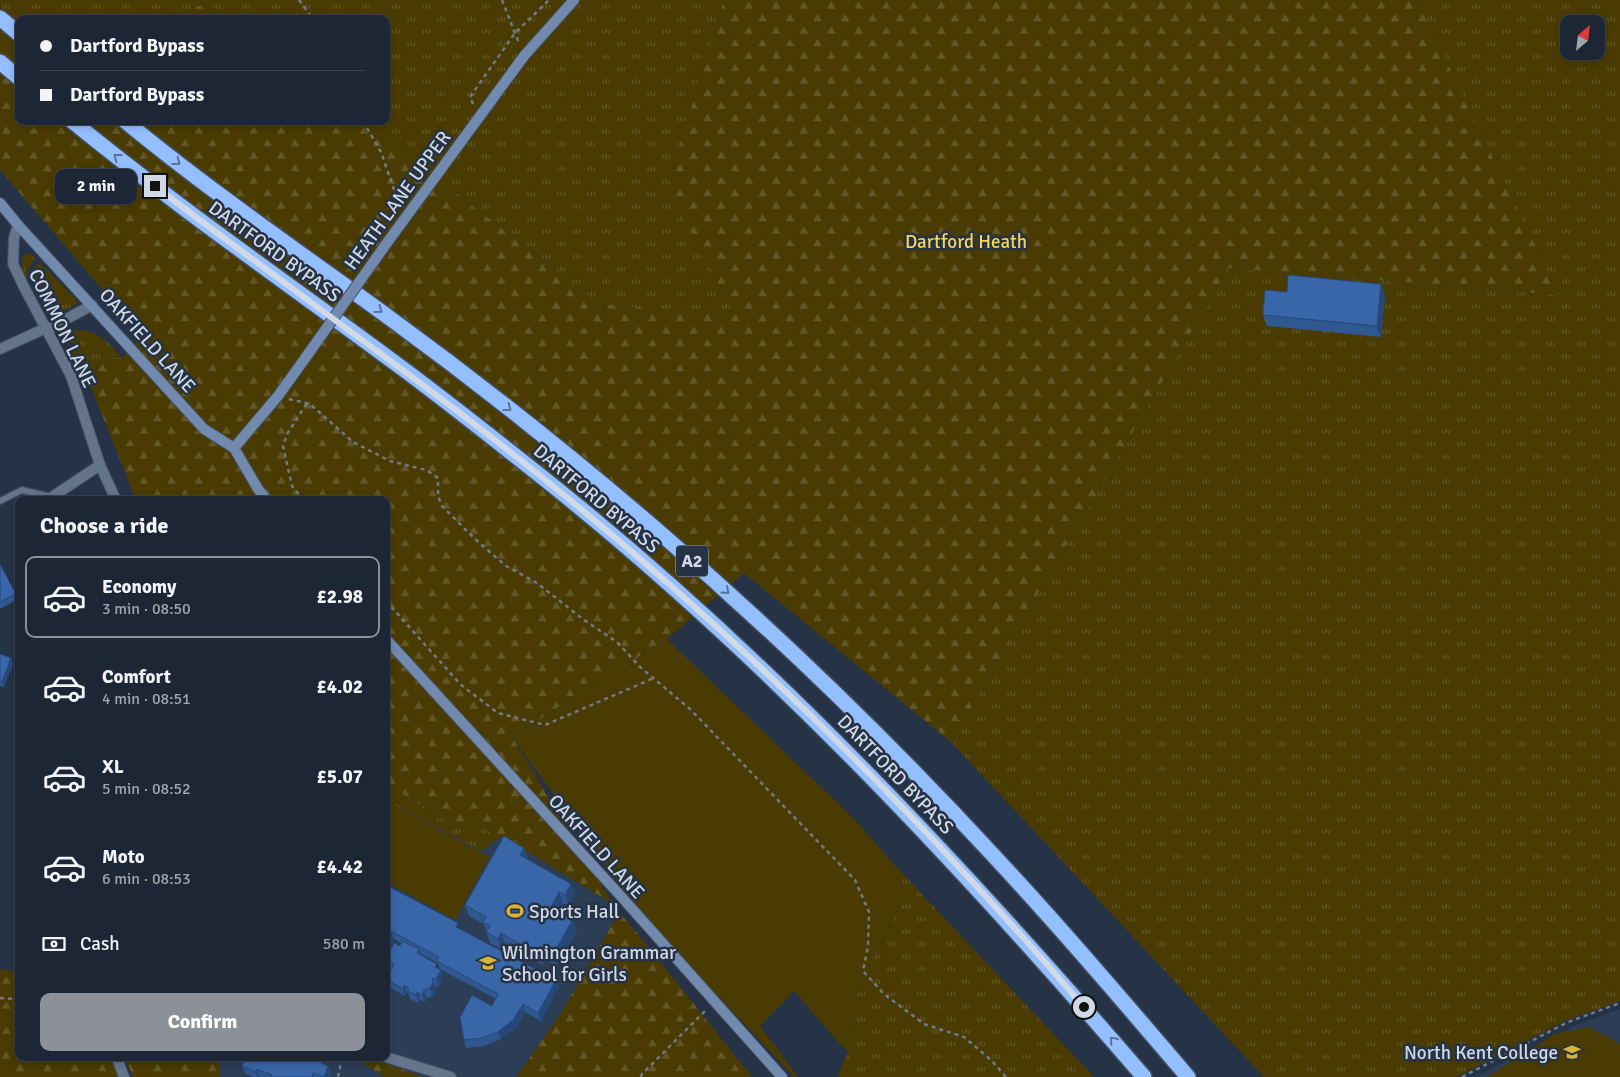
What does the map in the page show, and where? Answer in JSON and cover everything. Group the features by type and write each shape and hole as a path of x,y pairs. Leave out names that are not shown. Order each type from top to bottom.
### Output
{"highway":[{"path":"0,18 15,31"},
{"path":"0,62 15,75"},
{"name":"DARTFORD BYPASS","path":"77,125 219,235 394,362 558,490 647,564 823,727 910,815 1048,966 1144,1077"},
{"name":"DARTFORD BYPASS","path":"130,125 498,400 651,525 757,618 919,777 994,856 1188,1077"}],"street":[{"name":"HEATH LANE UPPER","path":"234,448 278,396 389,240 524,56 574,0"},
{"name":"OAKFIELD LANE","path":"0,203 204,429 234,448 264,496"},
{"name":"COMMON LANE","path":"18,225 14,238 13,264 71,376 100,465 114,496"},
{"path":"0,349 52,327 92,305"},
{"path":"56,496 100,465"},
{"name":"OAKFIELD LANE","path":"390,643 782,1077"},
{"path":"390,1058 451,1077"},
{"path":"118,1061 124,1077"}],"lane":[{"path":"0,500 22,490 42,496"}],"path":[{"path":"299,0 310,15"},
{"path":"502,0 524,56"},
{"path":"479,116 470,97 515,33 549,0"},
{"path":"365,125 382,152 404,221"},
{"path":"278,396 310,404 354,442 390,462 426,470 438,478 438,496 442,506 476,539 506,566 536,583 584,620 617,642 640,667 690,709 855,880 869,912 868,946 863,971 884,994 924,1024 964,1037 991,1060 1006,1077"},
{"path":"301,496 292,486 283,446 287,434 307,403"},
{"path":"390,606 460,685 498,713 545,725 654,678"},
{"path":"0,998 15,999"},
{"path":"640,1077 714,1002"},
{"path":"1462,1077 1568,1022 1620,1003"},
{"path":"338,1077 341,1061"}],"shaded area":[{"name":"Wilmington Grammar School for Girls","path":"390,786 456,826 470,823 501,836 612,904 619,912 561,1013 516,1077 133,1077 126,1061 390,1061"},
{"name":"North Kent College","path":"1620,1009 1620,1077 1475,1077 1572,1027"}],"green space":[{"path":"0,0 724,0 668,188 737,317 600,304 367,125 390,125 390,15 224,15 209,3 168,15 15,15 15,59 0,63"},
{"name":"Dartford Heath","path":"724,0 1417,0 1559,295 1229,268 951,742 744,573 667,639 512,737 613,904 501,836 470,823 456,826 390,786 390,496 134,496 89,382 103,359 122,358 143,334 113,302 0,170 0,63 15,59 15,125 367,125 600,304 736,316 667,188"},
{"path":"1417,0 1620,0 1620,1001 1567,1020 1457,1077 1264,1077 951,742 1229,268 1558,295"},
{"path":"209,3 224,15 168,15"},
{"path":"30,253 35,259 29,267 26,279 22,270 22,261 24,255"},
{"path":"41,264 76,299 77,304 61,312 59,310 50,314 31,279 34,267"},
{"path":"75,330 96,334 112,346 122,358 103,359 87,384 72,351 72,337"},
{"path":"667,639 854,819 901,872 904,896 858,988 852,1030 840,1044 794,991 760,1026 798,1077 794,1077 689,965 622,889 512,737"},
{"path":"390,786 456,826 470,823 501,836 482,851 390,802"},
{"path":"390,803 490,857 455,920 390,884"},
{"path":"901,872 1094,1077 837,1077 848,1052 840,1044 852,1030 858,988 904,896"},
{"path":"619,912 752,1077 516,1077 561,1013"},
{"path":"0,969 15,971 15,1061 113,1061 119,1077 0,1077"},
{"name":"North Kent College","path":"1588,1027 1616,1041 1620,1045 1620,1077 1487,1077 1555,1034"},
{"path":"126,1061 219,1061 220,1077 133,1077"},
{"path":"362,1061 383,1063 424,1077 385,1077"}],"building":[{"path":"1288,275 1381,284 1377,326 1263,315 1265,290 1287,292"},
{"path":"0,564 15,594 0,602"},
{"path":"0,654 11,658 2,682 0,681"},
{"name":"Sports Hall","path":"504,836 524,848 520,855 571,884 565,895 559,892 551,907 573,919 552,956 542,950 540,955 501,933 498,939 486,932 490,926 483,922 486,917 465,905"},
{"path":"390,887 458,923 456,927 556,980 538,1013 523,1004 513,1020 498,1032 482,1038 464,1040 460,1017 472,995 492,1006 498,994 437,961 439,957 391,931 390,933"},
{"path":"402,941 419,949 417,953 437,964 435,967 441,970 436,979 432,978 433,981 430,988 424,990 422,995 417,992 416,995 407,991 409,988 404,985 403,989 390,981 390,972 394,964 390,962 390,951 394,943 400,946"},
{"path":"244,1061 321,1061 321,1063 328,1066 324,1077 313,1073 312,1077 271,1077 272,1075 257,1069 256,1072 242,1066"}],"place":[{"name":"Sports Hall","path":"515,911"},
{"name":"Wilmington Grammar School for Girls","path":"488,963"},
{"name":"North Kent College","path":"1572,1052"}],"route":[{"path":"155,186 394,362 558,490 647,564 823,727 910,815 1084,1007"}]}
